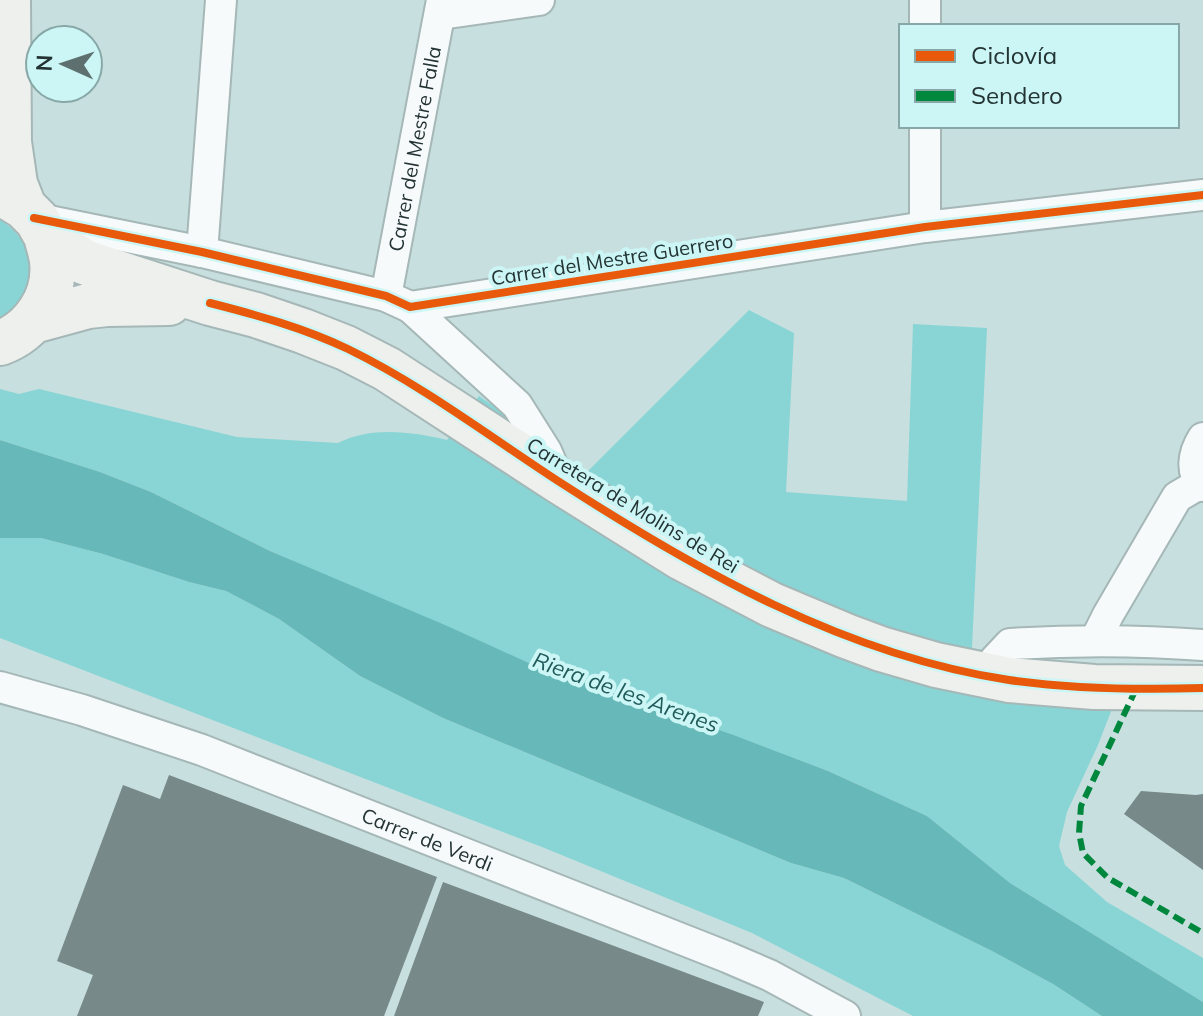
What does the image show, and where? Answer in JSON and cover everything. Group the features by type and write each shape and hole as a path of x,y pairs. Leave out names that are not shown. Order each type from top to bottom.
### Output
{"main road":[{"name":"Carretera de Molins de Rei","path":"8,0 9,142 15,184 26,214 52,258 52,280 45,302 12,340"},
{"name":"Carretera de Molins de Rei","path":"26,214 70,254 98,268 256,315 346,348 387,369 682,558 772,605 881,649 936,665 1034,683 1203,688"},
{"name":"Carretera de Molins de Rei","path":"12,340 88,306 210,303"}],"street":[{"path":"202,252 221,0"},
{"path":"441,7 539,0"},
{"path":"925,0 925,24"},
{"name":"Carrer del Mestre Falla","path":"398,301 441,7"},
{"path":"925,128 925,227"},
{"name":"Carrer del Mestre Guerrero","path":"26,214 202,252 398,301 925,227 1203,195"},
{"name":"Carretera de Molins de Rei","path":"398,301 517,405 546,451 559,481"},
{"path":"1095,641 1177,497 1201,485 1195,472 1194,459 1203,438"},
{"path":"989,676 995,660 1010,644 1150,641 1203,645"},
{"name":"Carrer de Verdi","path":"0,687 82,710 217,755 741,963 845,1016"}],"shaded area":[{"path":"0,220 23,242 31,271 21,303 0,321"},
{"path":"749,310 794,333 786,492 907,501 913,324 987,328 972,648 1073,665 1129,665 1098,745 1067,812 1059,846 1065,865 1107,902 1203,958 1203,1002 1010,883 927,816 828,771 529,663 270,551 151,492 0,440 0,389 19,394 39,389 237,437 338,443 378,432 447,440 479,396 587,472"},
{"path":"0,440 151,492 270,551 529,663 828,771 927,816 1010,883 1203,1002 1203,1016 1102,1016 1053,984 992,951 844,878 791,863 443,718 360,676 279,619 226,591 41,538 0,538"},
{"path":"0,538 41,538 226,591 279,619 360,676 443,718 791,863 844,878 992,951 1053,984 1102,1016 913,1016 752,933 542,847 0,638"}],"building":[{"path":"169,775 437,877 384,1016 77,1016 93,975 57,961 123,785 160,799"},
{"path":"1141,791 1203,794 1203,870 1124,814"},
{"path":"443,882 764,1002 758,1016 394,1016"}],"marked path":[{"path":"1136,689 1081,806 1079,833 1083,853 1108,878 1203,933"}],"cycle path":[{"path":"34,218 202,252 386,296 410,307 925,227 1203,195"},
{"path":"210,303 297,328 375,363 663,546 830,630 948,668 1009,680 1106,688 1203,688"}],"water label":[{"name":"Riera de les Arenes","path":"626,692"}]}
